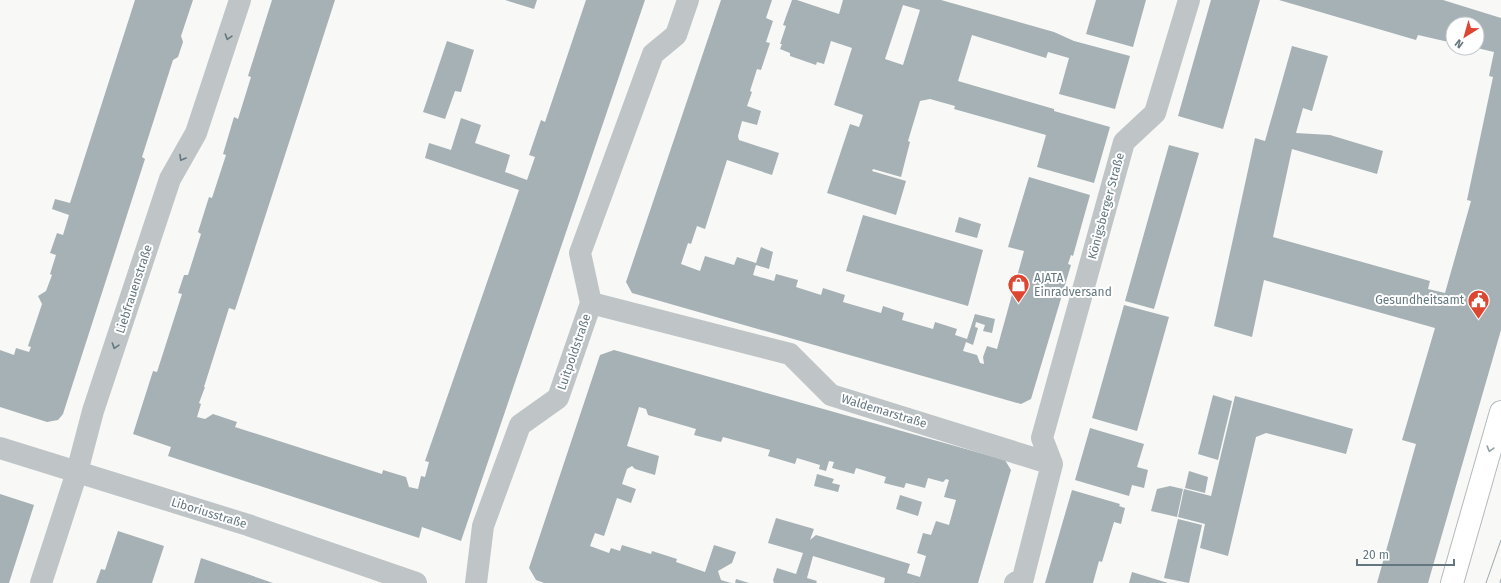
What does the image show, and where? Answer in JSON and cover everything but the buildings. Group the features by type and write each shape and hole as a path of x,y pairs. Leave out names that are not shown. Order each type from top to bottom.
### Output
{"main road":[{"path":"1452,583 1501,412"}],"street":[{"name":"Liebfrauenstraße","path":"41,583 77,472 93,412 170,179 196,133 240,0"},
{"name":"Luitpoldstraße","path":"476,583 483,526 520,425 558,398 591,303 580,253 652,54 676,35 688,0"},
{"name":"Königsberger Straße","path":"1052,464 1042,438 1124,142 1155,113 1189,0"},
{"name":"Waldemarstraße","path":"591,303 790,354 831,395 1052,464"},
{"name":"Liboriusstraße","path":"0,448 248,525 416,583"},
{"path":"1015,583 1023,578 1052,464"}],"tram line":[{"path":"1486,583 1501,540"},
{"path":"1500,583 1501,579"}],"place":[{"name":"AJATA Einradversand","path":"1018,304"},
{"name":"Gesundheitsamt","path":"1479,320"}]}
